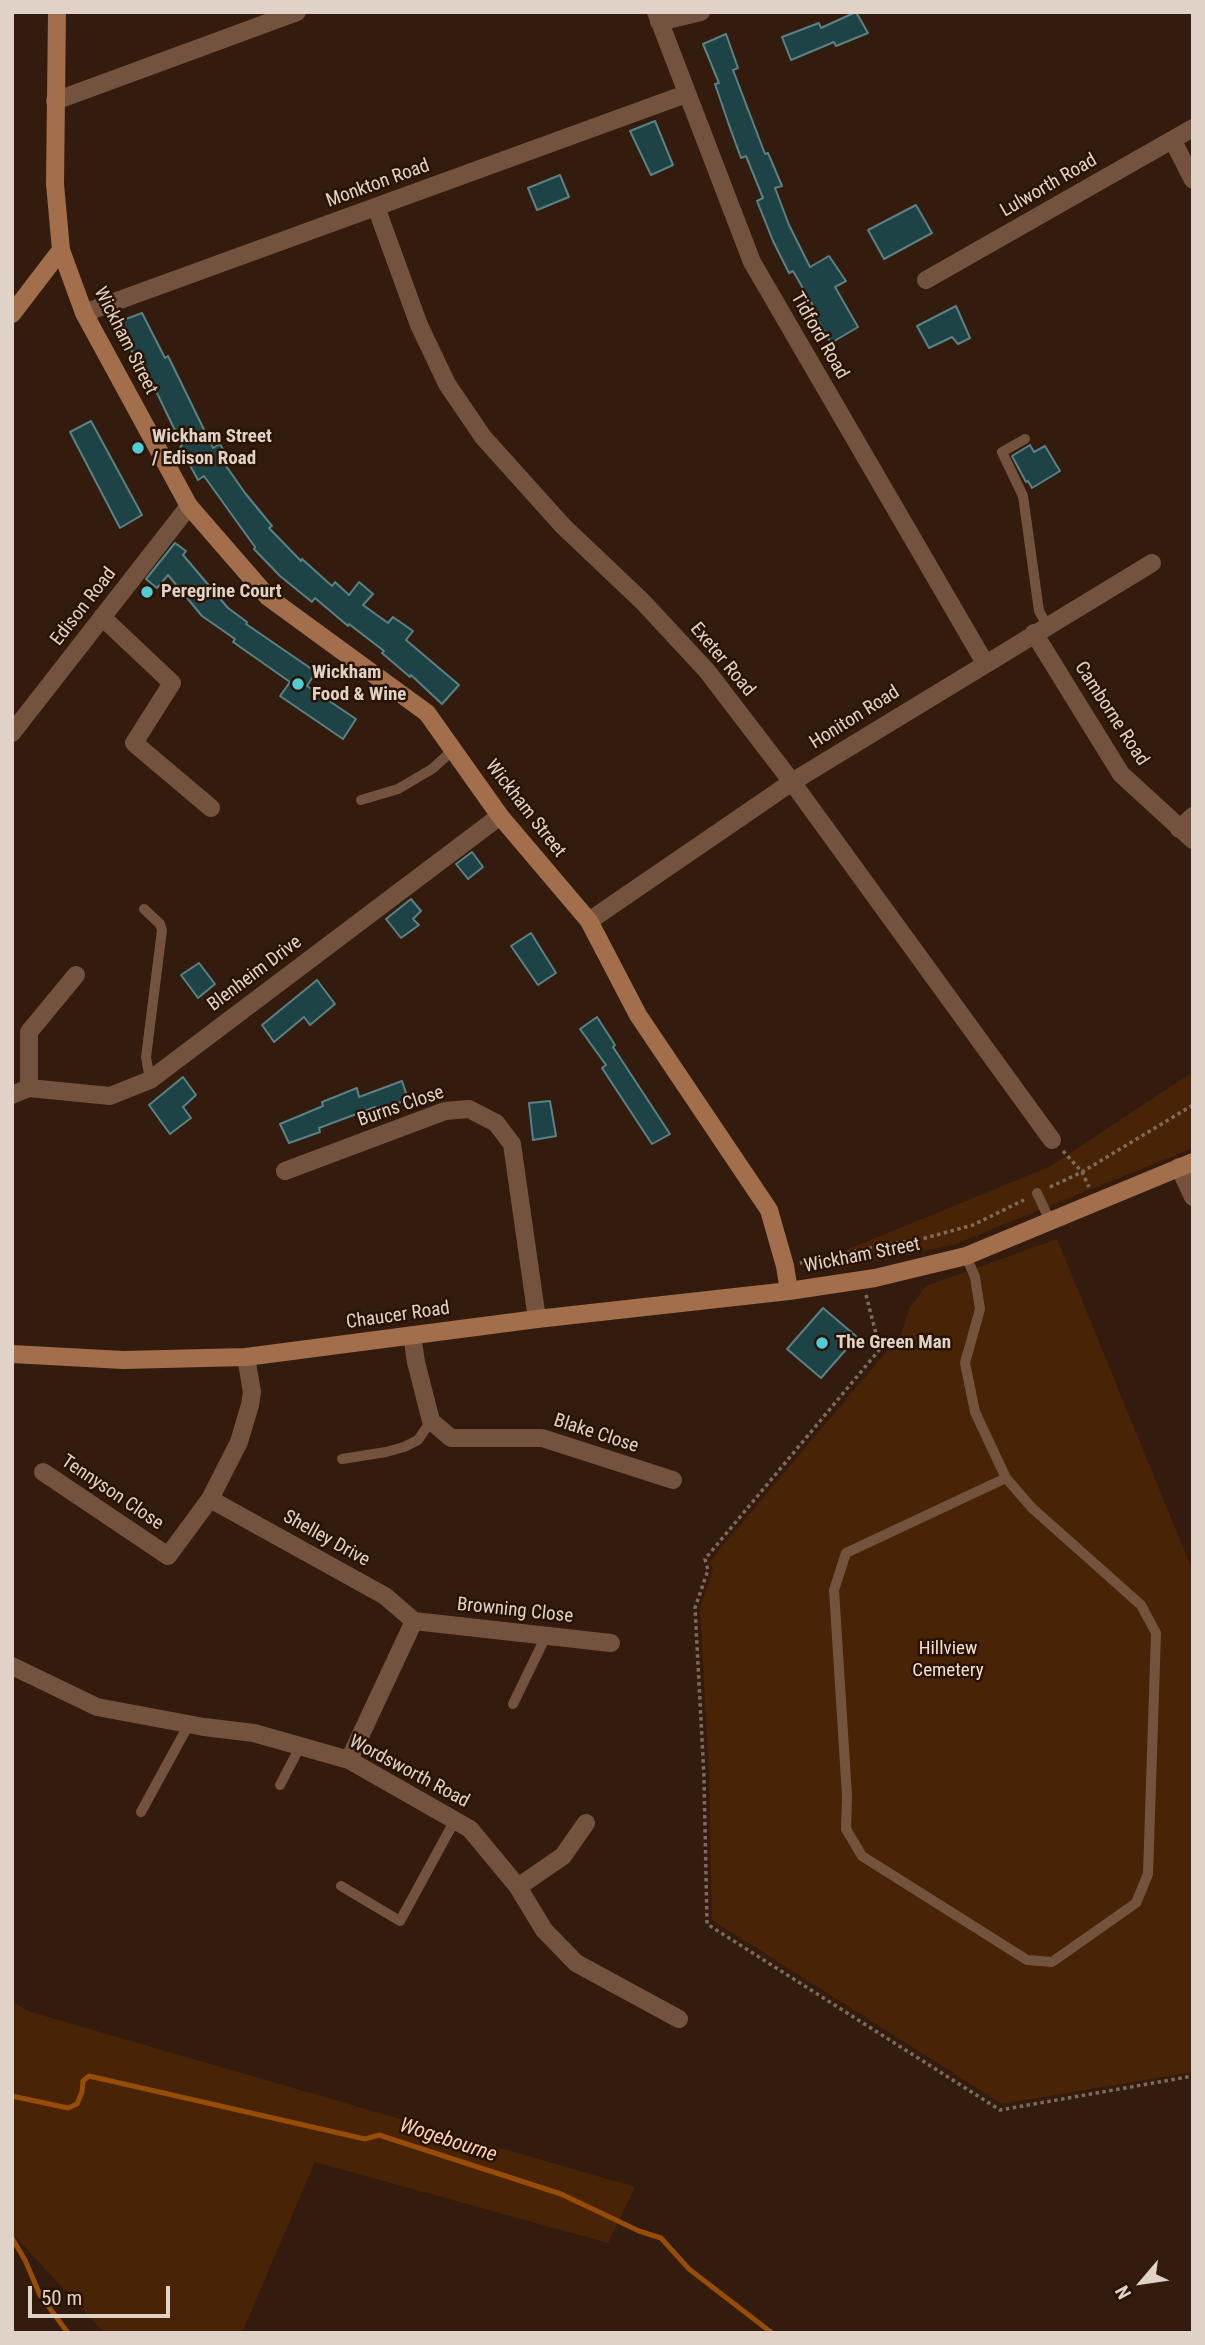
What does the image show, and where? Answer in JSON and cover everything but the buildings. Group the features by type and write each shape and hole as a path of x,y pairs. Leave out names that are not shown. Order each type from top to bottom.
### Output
{"street":[{"name":"Wickham Street","path":"57,12 55,184 61,250 84,313 189,506 268,597 427,713 500,816 589,921 638,1015 769,1210 785,1266 789,1291 875,1278 966,1256 1186,1164"},
{"path":"55,101 297,12"},
{"path":"658,17 701,12"},
{"name":"Tidford Road","path":"658,17 752,262 985,663"},
{"name":"Monkton Road","path":"84,313 686,94"},
{"name":"Lulworth Road","path":"926,280 1193,128"},
{"path":"1172,141 1193,180"},
{"name":"Exeter Road","path":"376,208 419,326 447,384 483,437 563,526 643,602 707,671 792,782 1052,1140"},
{"path":"12,314 61,250"},
{"name":"Edison Road","path":"12,733 189,506"},
{"name":"Honiton Road","path":"589,921 792,782 1152,563"},
{"path":"102,617 172,682 134,743 211,808"},
{"name":"Camborne Road","path":"1041,629 1122,774 1188,828"},
{"name":"Blenheim Drive","path":"21,1092 110,1096 150,1080 500,816"},
{"path":"21,1092 29,1032 76,975"},
{"name":"Burns Close","path":"285,1171 445,1111 469,1109 496,1123 512,1144 537,1319"},
{"path":"1186,1164 1193,1197"},
{"name":"Chaucer Road","path":"12,1354 123,1360 246,1357 537,1319 789,1291"},
{"path":"412,1335 431,1421"},
{"path":"210,1499 239,1442 250,1405 252,1392 246,1357"},
{"name":"Blake Close","path":"431,1421 451,1438 542,1438 673,1480"},
{"name":"Tennyson Close","path":"43,1472 168,1556 210,1499"},
{"name":"Shelley Drive","path":"210,1499 385,1596 414,1621"},
{"path":"349,1760 414,1621"},
{"name":"Browning Close","path":"414,1621 611,1643"},
{"name":"Wordsworth Road","path":"12,1666 97,1707 254,1733 349,1760 470,1829 518,1887 544,1930 576,1963 679,2019"},
{"path":"518,1887 563,1856 586,1822"}],"lane":[{"path":"1025,439 1002,452 1023,496 1041,629"},
{"path":"361,800 398,789 432,769 453,750"},
{"path":"144,909 160,924 162,930 146,1057 150,1080"},
{"path":"1037,1193 1050,1221"},
{"path":"966,1256 975,1277 980,1309 965,1363 975,1412 1006,1478 1032,1507 1141,1605 1156,1633 1148,1874 1136,1903 1052,1962 1027,1961 862,1856 846,1829 847,1797 834,1590 846,1553 1006,1478"},
{"path":"342,1459 404,1447 418,1440 431,1421"},
{"path":"513,1704 546,1636"},
{"path":"141,1812 190,1724"},
{"path":"280,1785 301,1745"},
{"path":"341,1886 400,1921 455,1820"}],"path":[{"path":"785,1266 918,1240 973,1224 1082,1172 1193,1105"},
{"path":"1070,1157 1082,1172 1097,1202"},
{"path":"866,1294 880,1349 705,1559 708,1570 695,1608 705,1777 707,1924 1000,2110 1193,2076"}],"green space":[{"path":"1193,1072 1193,1148 953,1245 838,1269 829,1257 1049,1167"},
{"name":"Hillview Cemetery","path":"1057,1239 1193,1572 1193,2072 1002,2104 712,1920 709,1776 700,1608 713,1568 709,1562 901,1334 910,1307 926,1286"},
{"path":"12,2002 31,2012 635,2187 608,2243 315,2162 242,2333 104,2333 12,2233"}],"waterway":[{"name":"Wogebourne","path":"12,2096 68,2108 77,2104 83,2081 89,2076 365,2139 379,2135 561,2194 639,2231 661,2238 689,2269 772,2333"},
{"path":"12,2238 40,2295 68,2333"}],"place":[{"name":"Wickham Street / Edison Road","path":"138,448"},
{"name":"Peregrine Court","path":"147,592"},
{"name":"Wickham Food & Wine","path":"298,684"},
{"name":"The Green Man","path":"822,1343"}]}
